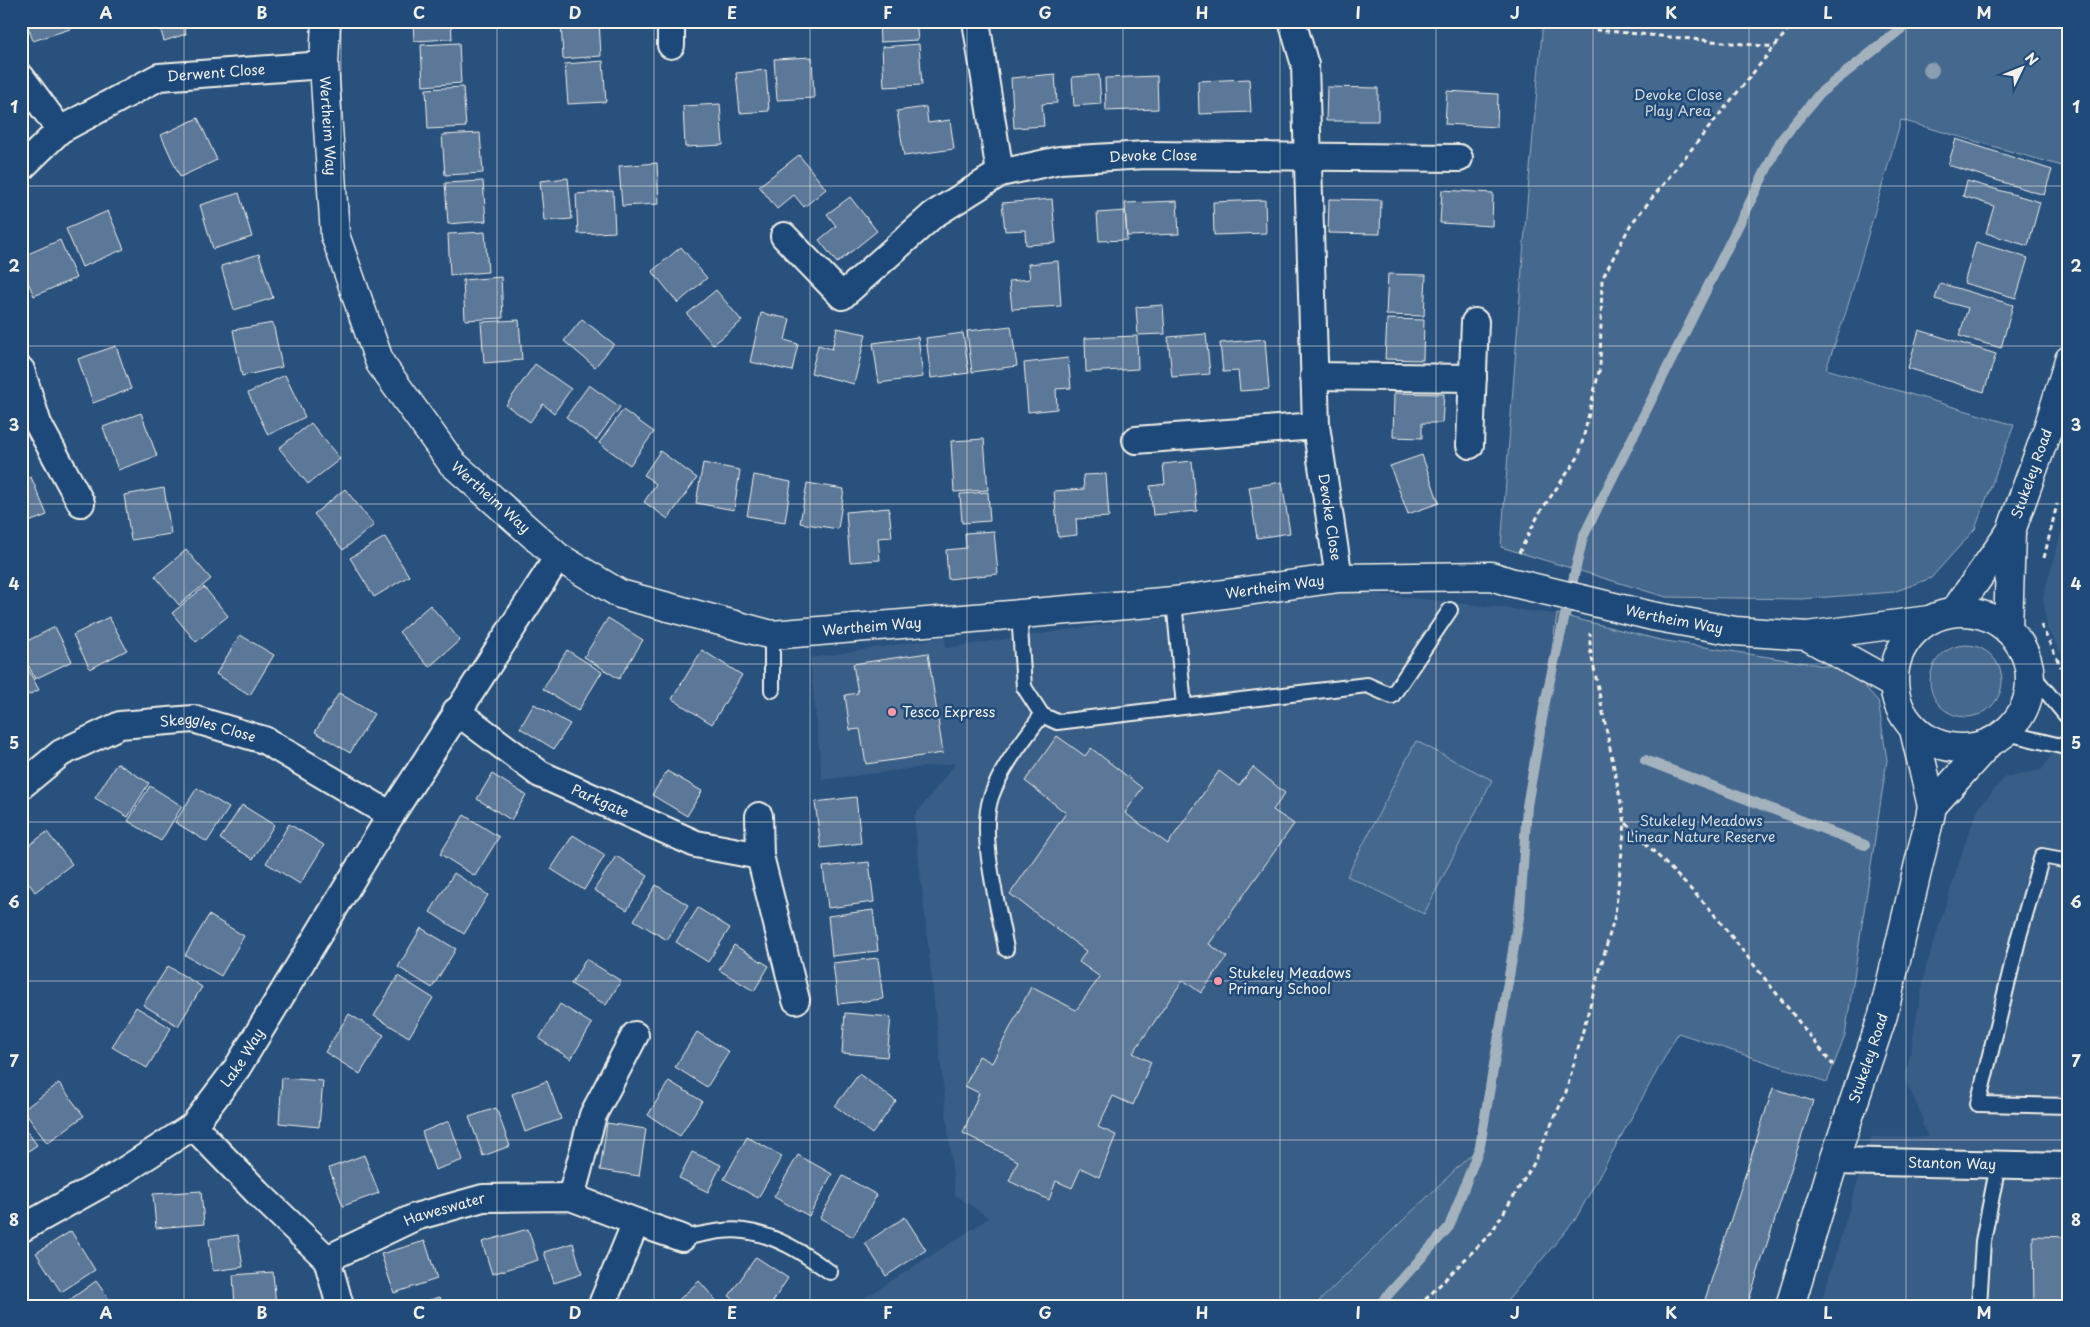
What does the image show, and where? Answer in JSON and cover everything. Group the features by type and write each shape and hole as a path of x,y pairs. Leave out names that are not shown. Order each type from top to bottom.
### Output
{"street":[{"name":"Wertheim Way","path":"326,21 324,65 335,235 380,363 452,463 558,556 620,594 772,635 1174,601 1339,578 1491,576 1652,616 1735,631 1807,636 1942,616"},
{"path":"976,21 1000,173"},
{"name":"Devoke Close","path":"1292,21 1305,65 1316,426 1339,578"},
{"name":"Derwent Close","path":"21,168 60,130 159,78 324,65"},
{"path":"21,77 60,130"},
{"name":"Devoke Close","path":"784,236 842,296 933,215 1000,173 1060,160 1146,155 1459,158"},
{"path":"1470,445 1475,322"},
{"name":"Stukeley Road","path":"2008,630 2011,531 2048,428 2069,360"},
{"path":"21,370 30,427 81,503"},
{"path":"1314,376 1473,378"},
{"path":"1136,440 1316,426"},
{"name":"Stukeley Road","path":"1942,616 2011,531"},
{"path":"391,815 456,711 558,556"},
{"path":"1973,613 1986,617 2008,630 2019,642 2030,672 2029,694 2021,715 1997,739 1968,749 1948,748 1930,741 1914,730 1903,716 1896,700 1893,684 1895,664 1902,646 1914,631 1942,616 1973,613"},
{"name":"Wertheim Way","path":"1807,636 1893,684"},
{"name":"Parkgate","path":"456,711 540,774 696,844 760,856"},
{"name":"Skeggles Close","path":"21,786 61,753 120,726 193,719 264,740 391,815"},
{"name":"Stukeley Road","path":"1790,1306 1834,1161 1883,1015 1932,806 1914,730"},
{"name":"Stukeley Road","path":"1932,806 1997,739"},
{"name":"Lake Way","path":"21,1229 116,1176 192,1126 237,1068 391,815"},
{"path":"759,816 760,856 796,1000"},
{"path":"571,1196 593,1115 635,1035"},
{"path":"192,1126 258,1194 327,1259 340,1306"},
{"name":"Stanton Way","path":"1834,1161 2069,1166"},
{"name":"Haweswater","path":"327,1259 415,1217 483,1198 571,1196 682,1238"},
{"path":"604,1302 636,1222"}],"lane":[{"path":"1174,601 1184,706"},
{"path":"1019,614 1024,688 1042,715 1057,722 1367,686 1392,696 1450,610"},
{"path":"772,635 772,690"},
{"path":"2030,672 2069,719"},
{"path":"1006,949 986,839 991,798 1005,767 1042,715"},
{"path":"1997,739 2069,748"},
{"path":"2069,861 2042,856 2019,936 1978,1104 2069,1106"},
{"path":"1979,1306 1983,1241 1998,1165"},
{"path":"682,1238 742,1231 772,1238 797,1249 830,1272"}],"path":[{"path":"1603,21 1597,30 1776,47"},
{"path":"1510,582 1518,554 1540,512 1579,456 1600,367 1602,279 1631,224 1776,47 1795,21"},
{"path":"2043,559 2057,502"},
{"path":"2040,622 2062,671"},
{"path":"1419,1306 1491,1233 1533,1164 1566,1092 1614,916 1625,823 1590,648 1590,629"},
{"path":"1625,823 1709,908 1857,1095"}],"shaded area":[{"path":"2069,505 2069,667 2047,629 2043,597"},
{"name":"Stukeley Meadows Primary School","path":"1316,587 1557,614 1480,1146 1313,1306 860,1306 857,1303 989,1218 955,1195 914,816 956,763 822,780 810,658 945,637 946,648 1173,614"},
{"path":"2069,730 2069,1306 1820,1306 1871,1137 1928,1137 1922,1125 1923,1118 1905,1080 1926,967 1968,834 1979,807 2005,777 2041,770"}],"green space":[{"name":"Devoke Close Play Area","path":"1543,21 2069,21 2069,168 1901,120 1846,312 1826,369 2014,425 1975,529 1931,578 1894,592 1801,599 1666,597 1501,547"},
{"name":"Stukeley Meadows Linear Nature Reserve","path":"1557,614 1660,640 1838,668 1860,681 1878,701 1887,760 1845,1036 1827,1082 1678,1033 1575,1220 1503,1306 1314,1306 1480,1146"},
{"path":"1973,645 1992,655 2000,667 2002,681 2000,695 1992,707 1980,715 1959,717 1940,707 1932,695 1930,674 1940,655 1952,647"},
{"path":"1416,741 1492,780 1424,914 1347,876"}],"building":[{"path":"26,21 74,21 76,27 33,41"},
{"path":"158,21 183,21 186,34 164,41"},
{"path":"413,21 451,21 452,39 414,41"},
{"path":"561,21 599,21 601,56 563,59"},
{"path":"879,21 916,21 918,40 880,42"},
{"path":"459,43 461,83 423,86 421,45"},
{"path":"919,44 922,85 884,87 882,47"},
{"path":"812,57 814,98 777,100 774,59"},
{"path":"603,61 606,102 568,104 565,64"},
{"path":"766,70 769,111 740,113 736,73"},
{"path":"1055,74 1057,103 1042,104 1044,126 1014,128 1011,78"},
{"path":"1099,75 1101,104 1074,106 1072,77"},
{"path":"1157,76 1158,109 1106,111 1105,78"},
{"path":"1249,79 1251,112 1199,114 1198,81"},
{"path":"463,87 466,127 428,129 426,89"},
{"path":"1327,87 1378,88 1378,121 1326,121"},
{"path":"1447,91 1498,94 1497,127 1445,124"},
{"path":"720,104 723,145 685,147 683,106"},
{"path":"926,107 928,123 950,120 954,149 904,156 897,111"},
{"path":"198,118 217,160 180,177 161,135"},
{"path":"480,133 483,173 445,175 442,135"},
{"path":"1956,139 2052,170 2044,195 1948,165"},
{"path":"799,155 826,189 804,207 794,195 777,209 759,186"},
{"path":"657,163 659,204 622,206 619,166"},
{"path":"568,178 572,219 544,221 540,181"},
{"path":"483,181 486,221 448,224 445,183"},
{"path":"1967,181 2040,202 2028,246 1986,233 1994,206 1963,196"},
{"path":"1442,190 1493,193 1492,226 1440,223"},
{"path":"613,191 615,232 578,234 576,194"},
{"path":"239,193 252,237 213,249 200,205"},
{"path":"850,197 877,231 837,263 819,240 836,226 827,214"},
{"path":"1052,199 1056,243 1026,245 1025,230 1005,231 1002,203"},
{"path":"1329,199 1381,200 1380,234 1328,233"},
{"path":"1265,200 1266,233 1214,235 1213,202"},
{"path":"1177,201 1179,234 1127,236 1125,203"},
{"path":"108,211 124,249 82,267 66,229"},
{"path":"1125,211 1127,240 1099,241 1097,213"},
{"path":"485,232 488,272 450,275 448,234"},
{"path":"60,240 76,278 34,296 21,266 21,257"},
{"path":"1976,242 2028,258 2016,298 1964,283"},
{"path":"681,247 707,278 678,303 652,271"},
{"path":"259,254 273,298 234,310 221,266"},
{"path":"1058,261 1061,306 1012,309 1009,281 1030,279 1028,264"},
{"path":"1388,274 1426,275 1424,316 1386,315"},
{"path":"501,277 503,318 465,320 463,280"},
{"path":"1940,283 2013,305 2001,348 1959,336 1968,308 1935,299"},
{"path":"716,290 742,321 713,345 687,314"},
{"path":"1163,305 1165,334 1138,335 1136,307"},
{"path":"761,313 790,319 785,340 798,344 792,371 750,362"},
{"path":"582,319 614,344 595,367 564,341"},
{"path":"1387,319 1424,320 1423,360 1385,359"},
{"path":"519,320 522,360 484,363 481,322"},
{"path":"273,323 282,367 242,376 233,330"},
{"path":"1011,326 1017,366 972,372 967,331"},
{"path":"837,328 866,334 854,384 811,373 818,345 832,349"},
{"path":"1919,330 1996,354 1984,392 1908,368"},
{"path":"963,333 969,373 931,378 926,338"},
{"path":"1206,334 1210,374 1172,377 1168,337"},
{"path":"1137,336 1138,369 1086,372 1085,338"},
{"path":"918,337 923,377 879,383 873,343"},
{"path":"1265,339 1269,389 1240,391 1238,371 1223,372 1220,343"},
{"path":"116,346 131,389 93,403 78,359"},
{"path":"1068,358 1071,388 1056,389 1057,409 1028,412 1024,363"},
{"path":"535,364 571,389 554,413 543,404 530,422 506,405"},
{"path":"285,375 305,417 268,435 248,393"},
{"path":"589,385 620,407 596,440 566,417"},
{"path":"1394,393 1444,394 1442,423 1422,423 1422,438 1393,437"},
{"path":"623,410 654,432 630,465 599,443"},
{"path":"141,413 157,456 118,470 103,427"},
{"path":"311,423 340,459 308,484 279,448"},
{"path":"984,439 988,490 954,492 951,441"},
{"path":"660,451 697,478 668,519 644,502 656,484 644,475"},
{"path":"1422,455 1439,503 1408,514 1390,466"},
{"path":"1192,461 1197,511 1153,515 1150,486 1165,484 1163,464"},
{"path":"703,463 740,470 734,510 696,503"},
{"path":"1106,474 1109,517 1076,519 1077,535 1058,537 1054,491 1084,489 1083,475"},
{"path":"754,475 791,482 785,522 747,516"},
{"path":"31,477 47,515 21,525 21,481"},
{"path":"1282,482 1290,533 1257,538 1249,487"},
{"path":"807,483 844,489 838,529 800,523"},
{"path":"164,488 171,534 131,540 124,495"},
{"path":"345,489 374,525 343,550 314,514"},
{"path":"988,492 990,521 962,523 960,494"},
{"path":"889,508 892,537 878,538 880,560 850,562 846,512"},
{"path":"994,531 998,574 948,579 946,550 966,548 965,533"},
{"path":"385,537 409,576 374,597 350,558"},
{"path":"186,550 211,579 179,605 155,576"},
{"path":"204,587 228,616 196,642 172,613"},
{"path":"430,605 460,640 429,667 399,632"},
{"path":"109,617 127,650 90,669 73,635"},
{"path":"608,618 643,640 619,679 584,657"},
{"path":"55,627 72,661 35,679 21,650 21,644"},
{"path":"240,635 274,655 250,695 216,674"},
{"path":"567,650 602,672 578,711 543,689"},
{"path":"702,650 742,675 712,724 672,699"},
{"name":"Tesco Express","path":"928,653 943,753 866,764 860,729 850,730 845,695 858,693 853,664"},
{"path":"21,656 39,690 21,698"},
{"path":"339,693 374,714 350,753 315,732"},
{"path":"534,704 570,724 554,749 520,728"},
{"path":"1057,736 1085,756 1091,748 1142,788 1125,813 1168,844 1219,771 1239,786 1253,767 1285,793 1273,810 1294,824 1209,944 1227,957 1201,993 1183,980 1133,1053 1151,1062 1133,1105 1113,1096 1098,1127 1116,1135 1099,1177 1081,1168 1072,1188 1056,1181 1049,1200 1009,1181 1018,1161 963,1133 979,1093 965,1086 979,1056 992,1063 1031,987 1076,1010 1100,977 1079,962 1086,951 1010,894 1066,813 1025,781"},
{"path":"117,763 149,783 128,817 95,798"},
{"path":"667,771 702,791 687,816 652,795"},
{"path":"492,774 526,795 511,820 477,799"},
{"path":"150,786 182,806 161,841 128,821"},
{"path":"197,788 229,808 207,842 175,822"},
{"path":"856,797 861,843 821,848 815,802"},
{"path":"242,805 274,825 253,859 220,839"},
{"path":"464,815 499,837 475,876 440,854"},
{"path":"289,824 324,845 300,884 266,863"},
{"path":"47,832 72,864 35,892 21,873 21,851"},
{"path":"573,835 605,855 584,890 551,869"},
{"path":"616,856 648,876 627,910 594,890"},
{"path":"869,862 874,902 828,908 823,867"},
{"path":"454,873 488,895 464,934 430,912"},
{"path":"656,885 688,905 667,940 634,920"},
{"path":"698,908 730,928 708,962 676,942"},
{"path":"873,910 878,951 832,956 828,916"},
{"path":"209,915 244,936 221,976 185,955"},
{"path":"421,928 456,949 432,988 398,967"},
{"path":"734,945 769,966 754,991 719,970"},
{"path":"878,958 883,999 838,1004 833,963"},
{"path":"586,959 621,981 606,1005 571,984"},
{"path":"168,966 202,987 178,1026 143,1005"},
{"path":"398,976 433,998 409,1037 374,1016"},
{"path":"560,1004 592,1024 571,1059 539,1039"},
{"path":"136,1007 171,1028 147,1068 112,1047"},
{"path":"845,1013 891,1017 887,1057 842,1053"},
{"path":"349,1014 384,1035 360,1074 325,1052"},
{"path":"697,1032 729,1052 707,1087 675,1067"},
{"path":"859,1074 896,1101 872,1134 835,1106"},
{"path":"282,1078 323,1081 319,1127 279,1123"},
{"path":"547,1081 561,1119 525,1132 512,1094"},
{"path":"669,1081 702,1101 680,1136 648,1115"},
{"path":"59,1083 84,1116 47,1143 23,1110"},
{"path":"1773,1088 1813,1101 1747,1306 1703,1306"},
{"path":"496,1108 510,1146 483,1156 469,1117"},
{"path":"449,1121 463,1160 435,1170 422,1132"},
{"path":"21,1123 37,1145 21,1156"},
{"path":"607,1123 646,1129 639,1176 600,1170"},
{"path":"747,1137 782,1156 758,1198 724,1179"},
{"path":"692,1152 721,1165 708,1192 679,1178"},
{"path":"364,1155 379,1193 343,1206 329,1168"},
{"path":"798,1155 832,1174 809,1216 774,1197"},
{"path":"843,1176 877,1195 853,1237 820,1218"},
{"path":"201,1191 204,1224 156,1228 153,1194"},
{"path":"905,1217 926,1250 886,1276 865,1243"},
{"path":"528,1229 538,1260 492,1274 482,1242"},
{"path":"71,1231 95,1270 61,1292 36,1253"},
{"path":"238,1235 243,1267 213,1271 209,1239"},
{"path":"2033,1236 2069,1237 2069,1306 2034,1306"},
{"path":"425,1241 437,1279 394,1293 381,1254"},
{"path":"573,1243 582,1274 554,1283 544,1252"},
{"path":"756,1257 788,1278 770,1306 743,1306 729,1296"},
{"path":"273,1272 276,1306 235,1306 233,1275"},
{"path":"96,1281 114,1306 61,1306"},
{"path":"699,1281 721,1306 672,1306"},
{"path":"440,1297 443,1306 410,1306"}],"waterway":[{"path":"1378,1306 1449,1227 1480,1146 1520,912 1527,806 1545,702 1583,537 1781,140 1820,93 1911,21"},
{"path":"1645,760 1865,845"}],"place":[{"name":"Tesco Express","path":"892,712"},
{"name":"Stukeley Meadows Primary School","path":"1218,981"}]}
